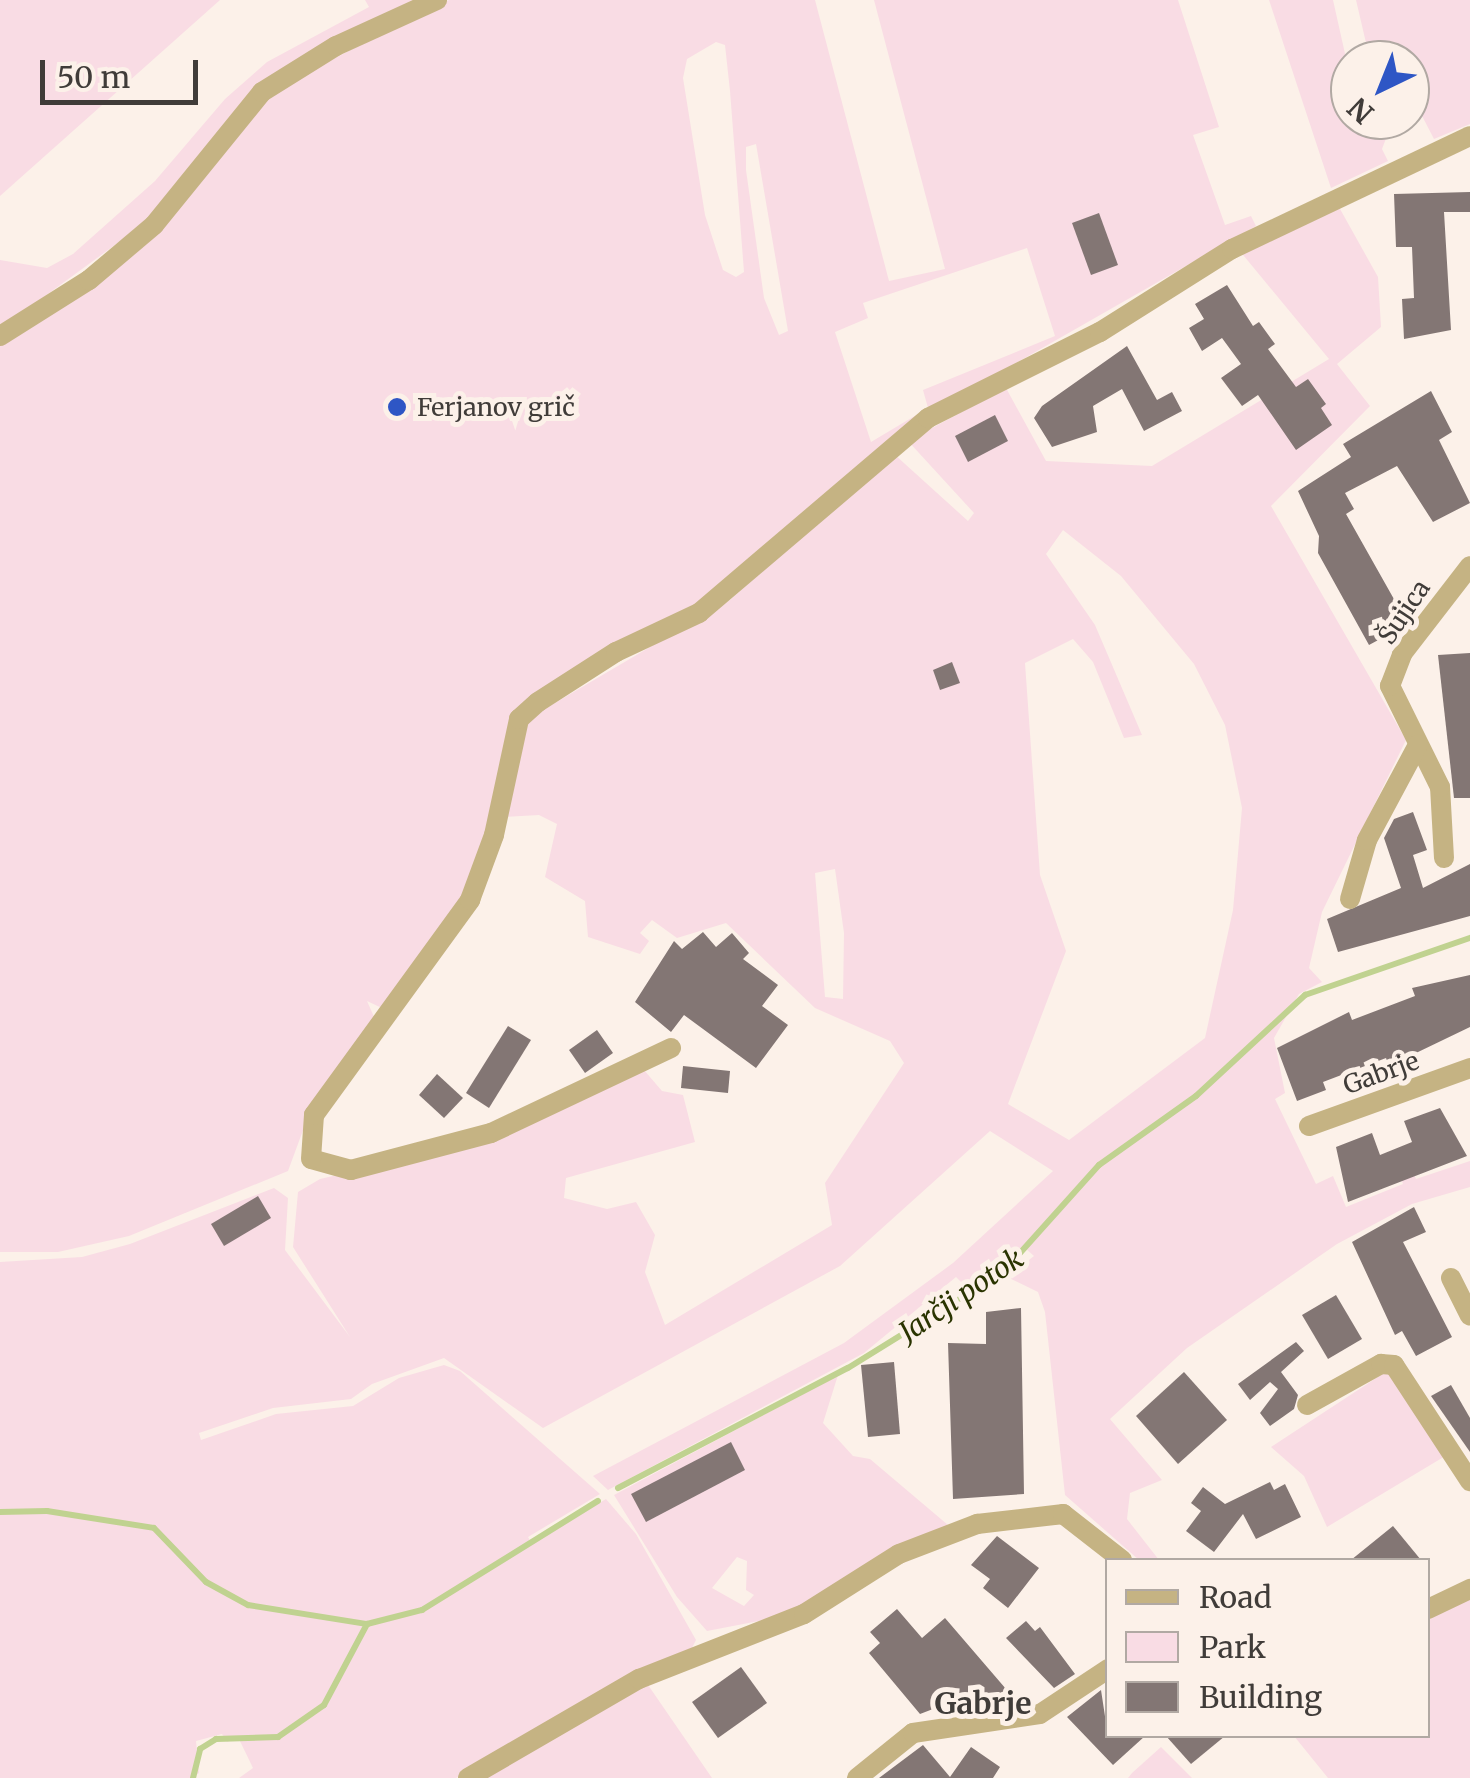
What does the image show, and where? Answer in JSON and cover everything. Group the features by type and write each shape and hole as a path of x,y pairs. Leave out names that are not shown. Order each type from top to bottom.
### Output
{"street":[{"path":"0,336 89,280 154,224 262,92 336,46 437,0"},
{"path":"671,1048 490,1133 351,1170 312,1159 314,1116 470,900 494,835 519,719 538,702 616,652 699,613 928,418 1100,332 1232,249 1470,136"},
{"name":"Šujica","path":"1444,858 1440,787 1390,686 1402,654 1470,566"},
{"path":"1350,899 1367,840 1418,745"},
{"name":"Gabrje","path":"1309,1126 1470,1068"},
{"path":"1450,1278 1470,1316"},
{"path":"1307,1405 1380,1364 1394,1365 1470,1481"},
{"path":"468,1778 639,1679 804,1614 900,1554 961,1529 1026,1512 1063,1514 1119,1558"},
{"path":"1430,1607 1470,1589"},
{"path":"858,1778 914,1732 1040,1714 1105,1671"}],"green space":[{"path":"0,0 220,0 0,196"},
{"path":"365,0 426,0 299,60 149,220 0,329 0,260 47,268 73,254 155,181 225,99 267,62 369,7"},
{"path":"449,0 815,0 889,281 945,269 874,0 1178,0 1219,127 1193,135 1225,225 1251,216 1256,226 932,411 696,608 526,704 468,891 384,1009 367,1001 375,1019 309,1114 288,1171 129,1236 58,1252 0,1252 0,341 118,267 268,92","holes":["716,42 725,45 730,91 744,272 736,277 723,270 705,215 683,78 687,59","756,144 788,331 779,335 764,298 746,147","1027,248 1055,336 923,390 928,408 871,442 835,332 868,318 863,303"]},
{"path":"1269,0 1333,0 1342,40 1330,40 1330,140 1385,140 1382,149 1388,161 1331,188"},
{"path":"1356,0 1470,0 1470,124 1434,139 1430,131 1430,40 1365,40"},
{"path":"1335,200 1378,277 1381,327 1337,364 1370,406 1271,506 1406,740 1322,912 1309,968 1322,982 1299,994 1274,1038 1285,1093 1275,1099 1316,1184 1333,1176 1346,1207 1403,1184 1394,1160 1405,1154 1416,1179 1470,1161 1470,1187 1412,1204 1337,1244 1187,1348 1110,1419 1162,1480 1130,1493 1127,1519 1157,1558 1137,1558 1065,1495 1045,1312 1038,1292 1007,1277 1034,1256 1025,1248 964,1285 956,1277 864,1353 608,1490 593,1476 844,1343 953,1263 1053,1171 990,1131 840,1266 543,1428 444,1358 372,1384 351,1399 273,1408 199,1433 201,1440 276,1414 353,1406 399,1378 444,1365 460,1371 600,1494 528,1537 532,1544 606,1499 636,1534 696,1640 692,1648 456,1778 239,1778 253,1768 238,1737 227,1742 222,1734 196,1741 199,1773 192,1778 0,1778 0,1262 82,1257 130,1244 274,1188 288,1198 285,1250 350,1337 293,1247 298,1192 320,1179 490,1140 644,1070 662,1091 683,1095 695,1142 566,1178 564,1198 607,1209 636,1202 655,1235 645,1272 665,1325 832,1225 825,1183 904,1063 890,1041 815,1008 726,923 677,938 652,920 640,933 649,941 640,954 588,937 585,901 545,877 557,824 539,815 504,817 526,720 730,600 894,454 968,521 974,513 908,441 1006,388 1046,461 1152,466 1329,359 1239,250","holes":["1063,530 1121,576 1194,664 1225,725 1242,808 1233,910 1205,1038 1069,1140 1008,1104 1066,951 1040,875 1025,663 1073,639 1093,662 1124,738 1142,735 1095,625 1046,554","835,869 844,933 843,999 825,997 815,873"]},
{"path":"1387,1371 1447,1455 1327,1527 1304,1476 1271,1447"},
{"path":"838,1375 823,1423 853,1456 870,1459 948,1525 790,1615 707,1631 677,1597 614,1495","holes":["737,1557 747,1561 746,1590 754,1595 744,1606 712,1588"]},
{"path":"1470,1599 1470,1778 1328,1778 1296,1738 1430,1738 1430,1618"},
{"path":"646,1682 712,1778 479,1778"},
{"path":"1161,1747 1192,1778 1128,1778 1132,1773"}],"building":[{"path":"1470,192 1470,212 1444,212 1451,330 1404,339 1402,299 1414,298 1412,247 1396,247 1394,194"},
{"path":"1099,213 1118,265 1091,275 1072,223"},
{"path":"1227,285 1253,326 1259,322 1275,344 1268,349 1296,387 1308,379 1326,404 1321,408 1332,425 1296,450 1258,395 1242,406 1221,378 1241,364 1222,338 1202,351 1189,328 1204,319 1195,304"},
{"path":"1127,346 1157,400 1172,392 1182,411 1144,431 1122,389 1093,406 1097,432 1052,447 1034,418 1042,406"},
{"path":"1431,391 1452,432 1439,440 1470,503 1433,522 1397,466 1345,493 1354,509 1346,514 1408,624 1369,645 1318,553 1319,536 1298,491 1351,457 1343,444"},
{"path":"995,415 1008,441 968,462 955,436"},
{"path":"1470,653 1470,798 1454,798 1438,655"},
{"path":"952,662 960,683 940,690 933,670"},
{"path":"1413,812 1427,850 1413,855 1423,888 1470,864 1470,916 1338,952 1327,919 1401,888 1384,838 1394,819"},
{"path":"703,932 716,947 732,933 749,953 743,959 778,985 762,1006 788,1025 756,1068 684,1015 671,1032 635,1002 674,941 682,949"},
{"path":"1470,975 1470,1027 1389,1066 1386,1058 1323,1082 1326,1090 1297,1101 1277,1048 1349,1012 1352,1020 1415,996 1412,988"},
{"path":"508,1026 531,1040 489,1108 466,1093"},
{"path":"597,1030 613,1053 585,1073 569,1050"},
{"path":"683,1066 730,1071 728,1093 681,1088"},
{"path":"437,1074 463,1098 444,1118 419,1095"},
{"path":"1440,1108 1467,1156 1348,1202 1336,1147 1372,1133 1380,1155 1412,1142 1404,1121"},
{"path":"258,1196 271,1218 224,1246 211,1224"},
{"path":"1414,1207 1426,1232 1403,1242 1452,1337 1416,1356 1402,1331 1395,1335 1352,1242"},
{"path":"1336,1295 1362,1339 1328,1359 1302,1315"},
{"path":"1021,1308 1024,1494 953,1499 948,1343 986,1344 986,1312"},
{"path":"1296,1342 1304,1351 1281,1372 1298,1395 1294,1409 1270,1426 1260,1413 1278,1389 1270,1382 1250,1400 1238,1384"},
{"path":"894,1362 900,1434 868,1437 861,1365"},
{"path":"1184,1372 1227,1420 1178,1464 1136,1416"},
{"path":"1451,1385 1470,1418 1470,1452 1431,1396"},
{"path":"731,1442 745,1470 646,1522 631,1494"},
{"path":"1270,1482 1274,1490 1285,1484 1301,1517 1256,1539 1243,1514 1214,1552 1186,1531 1201,1511 1191,1503 1203,1487 1225,1504"},
{"path":"1393,1526 1419,1558 1353,1558"},
{"path":"997,1536 1039,1568 1008,1608 983,1588 990,1579 971,1565"},
{"path":"897,1609 922,1638 945,1618 1006,1689 991,1701 980,1691 920,1714 869,1653 880,1643 870,1632"},
{"path":"1026,1621 1035,1631 1040,1627 1075,1674 1054,1688 1006,1638"},
{"path":"741,1667 767,1703 718,1738 692,1702"},
{"path":"1101,1690 1105,1738 1143,1738 1113,1765 1067,1717"},
{"path":"1168,1738 1223,1738 1191,1764"},
{"path":"923,1745 950,1777 971,1747 1000,1767 993,1778 879,1778"}],"waterway":[{"name":"Jarčji potok","path":"618,1488 848,1368 1003,1272 1099,1165 1196,1096 1305,995 1470,938"},
{"name":"Jarčji potok","path":"0,1512 47,1511 154,1528 206,1582 248,1605 367,1624 422,1610 598,1501"},
{"name":"Jarčji potok","path":"193,1778 200,1749 216,1739 278,1737 324,1705 367,1624"}],"place":[{"name":"Ferjanov grič","path":"397,407"}],"district":[{"name":"Gabrje","path":"983,1703"}]}
